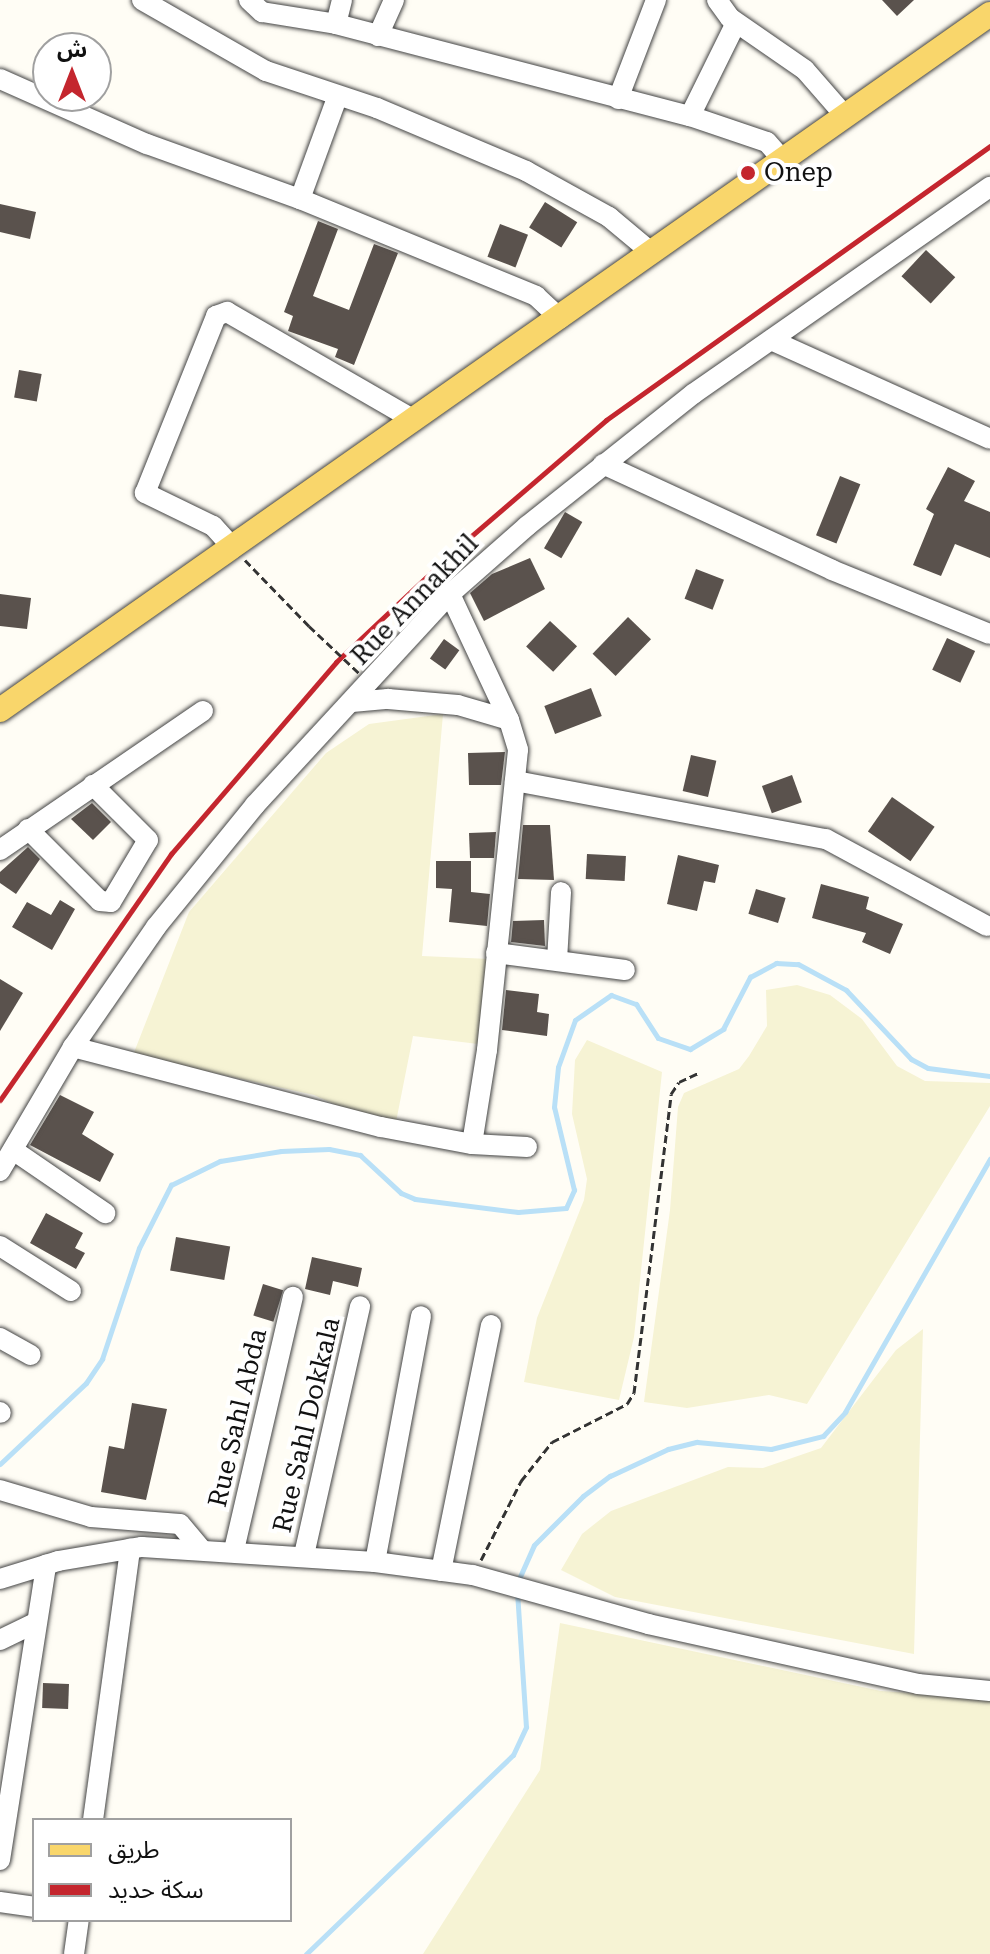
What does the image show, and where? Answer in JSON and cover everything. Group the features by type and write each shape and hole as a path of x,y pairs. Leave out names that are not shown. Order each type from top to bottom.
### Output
{"main road":[{"path":"0,710 990,14"}],"street":[{"path":"142,0 266,71 337,98 377,108 526,171 609,217 652,253"},
{"path":"249,0 262,12 336,24 690,116 767,142 782,159"},
{"path":"336,24 342,0"},
{"path":"378,36 394,0"},
{"path":"618,99 656,0"},
{"path":"717,0 736,23 805,70 846,117"},
{"path":"690,116 736,23"},
{"path":"0,79 147,144 300,199 536,296 560,318"},
{"path":"300,199 337,98"},
{"name":"Rue Annakhil","path":"0,1171 73,1047 156,927 245,817 450,594 603,464 771,340 986,189"},
{"path":"233,548 213,526 145,493 216,316 227,312 414,420"},
{"path":"771,340 990,439"},
{"path":"603,464 832,570 990,634"},
{"path":"450,594 509,720 518,750 472,1144"},
{"path":"352,702 388,699 458,705 509,720"},
{"path":"0,850 203,711"},
{"path":"515,781 826,839 987,926"},
{"path":"28,829 100,901 111,902 148,840 93,785"},
{"path":"557,960 561,892"},
{"path":"496,953 625,970"},
{"path":"73,1047 381,1127 472,1144 527,1147"},
{"path":"13,1150 105,1213"},
{"path":"0,1246 71,1291"},
{"name":"Rue Sahl Abda","path":"234,1550 293,1297"},
{"name":"Rue Sahl Dokkala","path":"304,1555 360,1306"},
{"path":"375,1562 421,1316"},
{"path":"441,1571 491,1325"},
{"path":"0,1338 31,1355"},
{"path":"0,1490 91,1517 180,1524 201,1549"},
{"path":"0,1579 46,1565 130,1549 234,1550 375,1562 473,1575 536,1595 918,1684 990,1691"},
{"path":"93,1818 130,1549"},
{"path":"0,1860 46,1565"},
{"path":"0,1640 35,1623"},
{"path":"0,1902 32,1907"},
{"path":"74,1954 79,1922"}],"path":[{"path":"233,548 289,609 360,674"},
{"path":"473,1575 539,1456 552,1442 627,1404 634,1393 671,1094 679,1082 698,1073"}],"shaded area":[{"path":"443,714 422,956 490,959 478,1044 413,1036 394,1132 314,1095 133,1055 189,912 326,753 369,724"},
{"path":"797,985 830,995 862,1019 897,1066 925,1081 990,1083 990,1106 807,1404 769,1395 687,1408 644,1402 670,1210 678,1107 684,1093 739,1069 749,1056 767,1026 766,990"},
{"path":"587,1040 662,1072 634,1337 619,1400 524,1382 537,1318 584,1200 587,1179 572,1114 575,1060"},
{"path":"923,1329 914,1654 615,1597 561,1570 582,1534 611,1511 728,1467 763,1468 821,1448 896,1350"},
{"path":"560,1623 881,1691 990,1698 990,1954 423,1954 540,1770"}],"building":[{"path":"882,0 914,0 897,16"},
{"path":"545,202 577,222 561,248 529,227"},
{"path":"0,204 36,212 30,239 0,232"},
{"path":"318,221 338,229 313,296 349,310 374,244 398,253 354,365 335,357 338,349 288,331 293,316 284,312"},
{"path":"500,224 528,235 515,267 487,257"},
{"path":"926,250 955,277 931,304 901,276"},
{"path":"19,370 42,374 37,402 14,398"},
{"path":"948,467 975,481 964,501 990,512 990,558 955,544 941,576 913,565 934,514 926,509"},
{"path":"840,476 860,484 836,544 816,535"},
{"path":"565,512 582,522 561,558 544,548"},
{"path":"530,558 545,589 484,621 470,593 492,574"},
{"path":"696,569 724,580 713,610 685,599"},
{"path":"0,594 31,598 27,629 0,626"},
{"path":"628,617 651,639 616,676 593,654"},
{"path":"550,621 577,646 553,672 526,647"},
{"path":"947,638 975,651 960,683 932,670"},
{"path":"444,639 459,650 445,670 430,658"},
{"path":"591,688 602,716 555,734 544,706"},
{"path":"505,752 501,785 469,785 468,753"},
{"path":"691,755 716,761 708,797 683,791"},
{"path":"792,775 802,802 772,813 762,786"},
{"path":"892,797 935,827 911,861 868,831"},
{"path":"92,803 111,822 93,840 71,819"},
{"path":"523,825 550,825 554,880 518,879"},
{"path":"496,832 494,858 470,858 469,833"},
{"path":"28,847 40,859 16,894 0,883 0,872"},
{"path":"587,854 626,856 625,881 586,879"},
{"path":"678,855 719,865 715,883 704,881 697,911 667,904"},
{"path":"436,861 471,861 471,892 490,894 487,926 449,922 452,889 436,888"},
{"path":"821,884 869,897 866,909 903,924 890,954 862,942 866,933 812,918"},
{"path":"756,889 786,898 778,923 748,914"},
{"path":"60,900 75,909 52,950 12,927 27,902 51,915"},
{"path":"544,920 545,946 511,942 513,921"},
{"path":"0,979 23,993 0,1031"},
{"path":"506,990 539,994 537,1012 549,1014 547,1036 502,1030"},
{"path":"60,1095 94,1112 82,1134 114,1154 100,1182 30,1145"},
{"path":"46,1213 83,1233 75,1248 85,1253 76,1269 30,1243"},
{"path":"176,1237 230,1247 224,1280 170,1270"},
{"path":"312,1257 362,1268 358,1287 333,1281 330,1295 305,1289"},
{"path":"263,1284 283,1290 273,1322 253,1316"},
{"path":"132,1403 167,1409 146,1500 101,1492 109,1446 124,1449"},
{"path":"43,1683 69,1684 68,1709 42,1708"}],"waterway":[{"path":"0,1464 86,1383 102,1359 139,1248 171,1185 220,1161 281,1151 329,1149 360,1155 401,1193 415,1199 518,1212 566,1208 574,1190 554,1107 558,1067 575,1020 611,995 636,1004 658,1038 690,1049 723,1029 750,977 776,963 798,964 846,990 911,1059 928,1068 990,1076"},
{"path":"518,1581 534,1545 583,1496 610,1476 668,1449 697,1442 771,1449 823,1436 845,1412 990,1159"},
{"path":"306,1954 513,1755 526,1727 517,1591"}],"railway":[{"path":"0,1100 171,854 336,662 455,550 606,420 990,146"}],"place":[{"name":"Onep","path":"748,173"}]}
